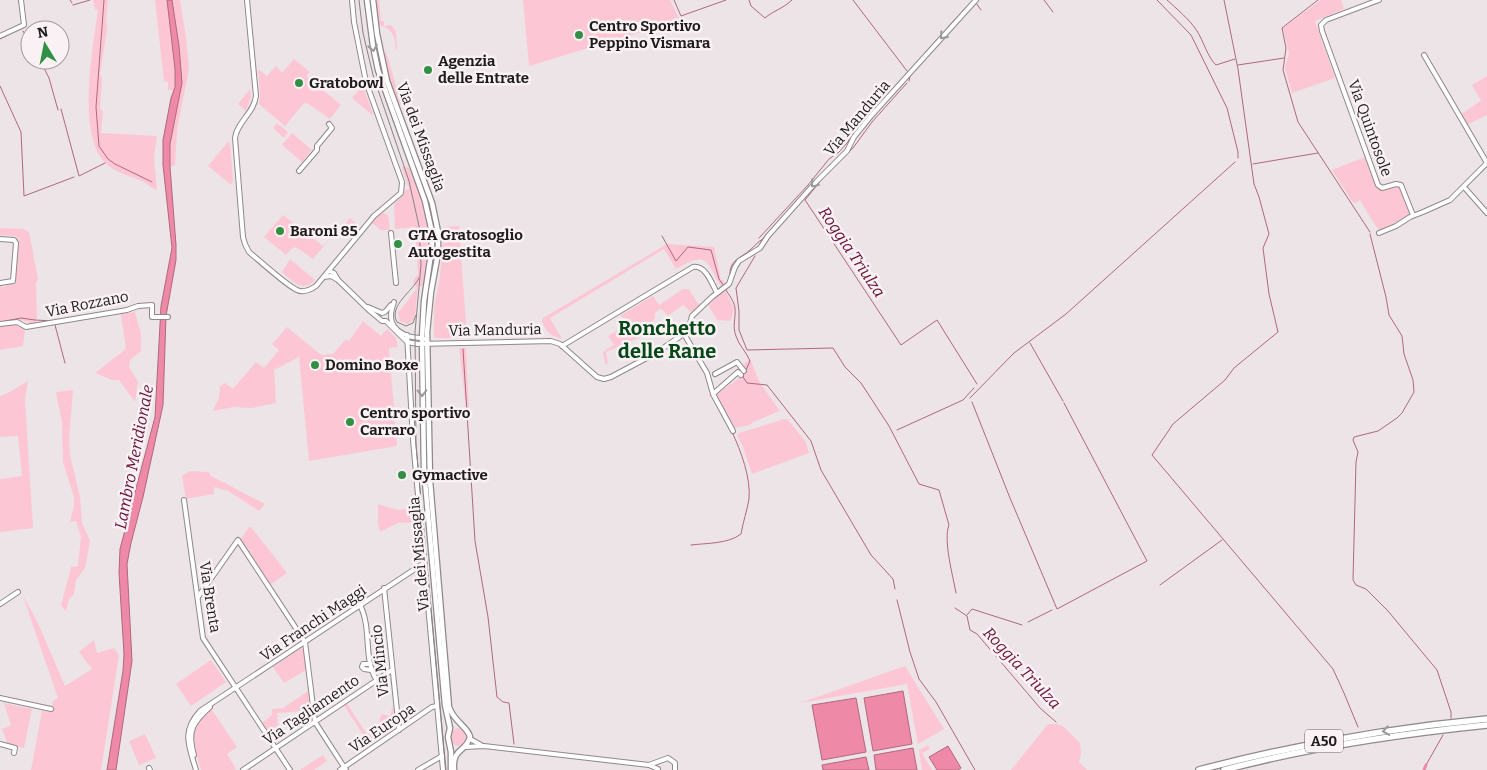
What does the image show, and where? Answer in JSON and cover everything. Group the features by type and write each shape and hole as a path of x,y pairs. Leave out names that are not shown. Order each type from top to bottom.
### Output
{"highway":[{"name":"A50","path":"1199,770 1269,752 1324,741 1394,730 1487,719"},
{"name":"A50","path":"1224,770 1339,745 1487,725"}],"main road":[{"name":"Via dei Missaglia","path":"367,0 378,70 425,200 432,228 432,247 424,301 422,338 425,343 430,481 436,571 449,707 453,717 468,732 470,739"},
{"name":"Via dei Missaglia","path":"373,0 377,34 387,81 432,203 436,223 438,253 425,343 425,483 444,705 449,724 448,739 453,770"},
{"path":"449,732 455,727 462,727"},
{"path":"453,770 457,752 470,739"},
{"path":"450,745 457,748 464,747"}],"street":[{"path":"0,36 24,25 21,0"},
{"path":"247,0 255,99 252,110 237,129 235,138 244,242 250,252 296,290 302,291 311,289 324,277 374,216 399,195 402,189 402,182 366,82 357,40 352,0"},
{"name":"Via Manduria","path":"407,342 547,340 562,346 597,377 604,379 656,353 689,329 692,317 730,282 739,261 760,248 768,236 817,181 847,151 854,137 871,116 976,0"},
{"name":"Via Quintosole","path":"1379,0 1326,20 1322,25 1322,31 1378,186 1382,188 1396,184 1401,185 1413,215"},
{"path":"1379,233 1413,215 1450,200 1487,163 1424,55"},
{"path":"299,172 332,128 329,124"},
{"path":"1464,187 1487,213"},
{"path":"391,233 396,283"},
{"path":"0,239 14,240 16,243 12,280 0,283"},
{"path":"333,274 334,264"},
{"name":"Via Manduria","path":"562,346 693,267 697,266 702,269 717,293"},
{"path":"329,271 338,277 338,280 368,307 385,316 405,337 407,342 407,365"},
{"path":"324,277 333,274"},
{"name":"Via Rozzano","path":"0,324 17,322 26,327 152,305 151,315 168,318"},
{"path":"684,334 707,373 713,394 733,431"},
{"path":"405,337 422,338"},
{"path":"405,337 443,770"},
{"path":"713,394 738,372 743,373 737,362 715,374"},
{"path":"727,367 732,377"},
{"name":"Via Brenta","path":"184,500 203,638 290,770"},
{"path":"198,597 238,540 305,642 315,722 345,768"},
{"name":"Via Franchi Maggi","path":"197,770 188,744 189,726 200,711 424,562"},
{"name":"Via Mincio","path":"384,588 398,730"},
{"path":"0,604 18,592"},
{"path":"360,606 365,615 370,670 376,680"},
{"path":"370,664 363,664 362,667 370,670"},
{"name":"Via Tagliamento","path":"243,770 392,670"},
{"path":"0,698 51,709"},
{"name":"Via Europa","path":"340,770 437,706"},
{"path":"470,739 484,746"},
{"path":"0,744 16,748 14,753"},
{"path":"464,747 484,746 649,765 658,769 659,762"},
{"path":"433,760 442,750"},
{"path":"418,770 442,756"},
{"path":"649,765 665,758 671,759 675,763 675,770"},
{"path":"433,760 442,763"}],"shaded area":[{"path":"93,0 108,0 107,29 100,75 102,78 100,109 103,111 101,133 157,136 154,157 157,190 109,166 99,153 92,136 89,115 90,69 98,10 95,9"},
{"path":"155,0 167,0 175,69 174,90 168,90 168,82 164,81"},
{"path":"167,0 172,0 182,83 170,144 176,260 166,316 163,405 127,564 132,661 116,770 107,770 124,654 119,573 120,549 155,417 161,306 172,248 163,165 163,140 175,87 175,69"},
{"path":"172,0 180,0 189,69 177,130 175,165 170,167 170,144 182,83"},
{"path":"376,0 379,0 381,21 384,21 384,26 391,25 396,32 396,50 395,41 390,31 379,25"},
{"name":"Centro Sportivo Peppino Vismara","path":"523,0 670,0 680,20 529,66"},
{"path":"1321,0 1341,0 1344,9 1315,21 1335,78 1292,93 1285,68 1289,53 1283,28"},
{"path":"386,51 401,104 394,92 389,77 385,56"},
{"path":"294,59 310,72 306,76 341,105 330,119 307,103 303,104 285,126 259,104 258,69 267,76 276,66 282,73"},
{"path":"1487,76 1487,115 1467,125 1461,114 1481,101 1472,85"},
{"path":"363,86 373,114 372,115 352,98"},
{"path":"250,89 251,97 246,111 238,104"},
{"path":"277,123 288,132 284,138 273,128"},
{"path":"292,133 312,150 302,162 282,145"},
{"path":"228,142 230,143 233,181 231,185 208,166"},
{"path":"1365,157 1378,189 1401,185 1411,214 1380,231 1360,200 1354,204 1332,170"},
{"path":"403,166 409,168 416,186 426,214 429,233 428,260 423,286 416,288 413,281 418,274 415,227 395,229 394,204 404,194 405,190 409,189"},
{"path":"383,213 388,215 390,230 381,230 372,223"},
{"path":"283,215 323,246 348,217 313,259 296,247 291,249 286,255 264,237"},
{"path":"350,218 360,227 350,238 351,236 342,228"},
{"path":"459,226 467,338 434,338 434,308 440,277 444,227"},
{"path":"0,228 23,229 29,232 38,279 36,283 37,317 35,324 21,320 0,322 0,286 4,287 14,282 19,240 15,236 0,235"},
{"path":"667,244 714,247 721,280 725,281 721,287 712,270 704,261 700,259 694,260 676,269 664,249 550,318 562,339 552,335 546,329 542,321 543,318"},
{"path":"290,259 315,280 311,284 302,286 282,272"},
{"path":"418,287 415,318 408,324 400,321 398,313"},
{"path":"683,289 689,289 698,304 702,305 697,310 696,308 691,312 683,305 668,316 660,309 655,313 655,317 645,335 606,352 608,364 605,364 603,352 614,345 608,336 627,325 621,315 653,296 659,305"},
{"path":"725,290 734,308 731,321 717,320 708,305"},
{"path":"135,312 141,334 141,351 130,360 129,367 138,382 135,402 119,380 112,380 95,373 126,349 121,314"},
{"name":"Centro sportivo Carraro","path":"363,321 381,336 387,329 396,338 398,347 389,348 397,446 309,461 299,357 274,370 276,403 252,408 234,407 213,411 219,397 220,386 225,383 233,389 256,362 264,368 279,350 272,344 287,327 321,355 333,354 346,339 349,341"},
{"path":"18,324 25,329 23,346 0,350 0,325"},
{"path":"459,348 466,348 469,415 467,416"},
{"path":"750,359 760,383 780,411 750,425 735,428 716,395 739,378 747,369 742,366"},
{"path":"28,381 25,400 33,528 0,532 0,479 22,476 18,436 0,437 0,396"},
{"path":"73,390 69,440 70,455 80,497 82,523 90,541 85,568 76,580 74,594 69,599 66,611 61,606 71,567 78,566 81,537 76,521 70,522 74,497 63,462 62,422 56,392"},
{"path":"785,419 788,420 806,442 809,453 752,474 737,435"},
{"path":"190,471 209,472 211,476 265,504 259,511 228,491 214,487 214,494 186,499 182,476"},
{"path":"378,504 398,510 415,508 416,522 398,523 380,532"},
{"path":"249,527 251,527 287,573 270,585 240,540"},
{"path":"23,596 37,621 65,686 92,669 79,652 94,640 97,653 114,648 119,655 101,770 31,770 42,711 48,712 51,710 53,701 58,698"},
{"path":"301,648 304,650 306,670 284,683 273,667"},
{"path":"211,660 226,682 191,706 176,684"},
{"path":"905,666 944,729 918,744 907,684 800,703"},
{"path":"308,691 311,717 303,711 277,713 279,741 275,743 262,723 272,715 272,709 283,708"},
{"path":"903,691 912,744 873,751 864,698"},
{"path":"856,698 866,752 822,760 812,705"},
{"path":"346,702 366,733 369,734 378,730 381,714 390,716 393,706 396,728 370,745 343,704"},
{"path":"4,703 32,709 24,748 8,745 2,729 11,725"},
{"path":"212,710 237,747 227,754 236,769 234,770 201,770 196,752 195,730 198,723"},
{"path":"1048,724 1057,724 1064,727 1080,743 1081,753 1079,762 1087,770 1011,770"},
{"path":"459,728 465,731 468,737 465,743 459,746 453,743 450,737 453,731"},
{"path":"145,734 156,758 139,765 129,741"},
{"path":"928,745 930,749 922,753 932,770 922,770 919,750"},
{"path":"948,746 961,768 958,770 937,770 929,757"},
{"path":"913,748 917,770 876,770 874,755"},
{"path":"323,755 327,761 314,770 300,770"},
{"path":"866,757 869,770 823,770 822,765"}],"waterway":[{"path":"19,0 22,20"},
{"path":"73,5 90,0"},
{"path":"104,0 96,107 99,146 108,159 115,164 152,182"},
{"name":"Roggia Triulza","path":"674,0 681,16 726,0"},
{"name":"Roggia Triulza","path":"749,0 751,6 765,18 792,0"},
{"name":"Roggia Triulza","path":"853,0 907,71"},
{"path":"947,28 973,0"},
{"name":"Roggia Triulza","path":"979,0 976,3 981,10"},
{"path":"1044,0 1053,12"},
{"path":"1157,0 1191,35 1227,108 1238,158"},
{"path":"1167,0 1194,27 1210,58 1216,65 1235,59"},
{"path":"1224,0 1238,69 1254,184 1269,234 1263,248 1269,294 1278,332 1234,368 1225,380 1173,424 1152,455 1333,669 1358,727"},
{"path":"1318,0 1282,28 1286,48 1283,70 1298,122 1370,232"},
{"path":"0,39 20,29"},
{"name":"Roggia Triulza","path":"893,89 941,35"},
{"path":"1238,65 1284,58"},
{"path":"45,70 58,110"},
{"name":"Roggia Triulza","path":"909,81 910,76"},
{"name":"Roggia Triulza","path":"835,165 853,148 872,122 907,83"},
{"path":"0,86 21,132 24,196 74,177"},
{"path":"61,109 79,176 105,163"},
{"path":"849,145 848,141 865,120"},
{"path":"759,238 808,185 829,159 848,142"},
{"name":"Roggia Triulza","path":"810,186 847,148"},
{"path":"1253,164 1318,153"},
{"path":"970,398 1014,353 1066,314 1235,162"},
{"name":"Roggia Triulza","path":"822,179 805,200 901,345 937,320 977,384"},
{"path":"730,275 731,266 736,260 763,239 799,199"},
{"path":"1370,234 1389,315 1402,336 1404,354 1413,380 1414,392 1397,418 1378,431 1354,437 1353,440 1358,452 1356,462 1353,580 1356,585 1366,589 1388,611 1437,670 1451,712 1451,718"},
{"path":"662,236 676,261 688,247 711,250 719,279 724,286"},
{"path":"759,246 762,240"},
{"path":"755,256 736,288 739,330 747,350 833,348 845,367 861,383 889,426 919,484 939,490 949,525 947,540 956,593"},
{"path":"726,290 734,305 734,329 736,336 750,361 746,370"},
{"path":"0,322 21,318 53,321"},
{"path":"55,325 65,363"},
{"path":"1030,343 1063,401"},
{"path":"463,349 475,541 488,617 497,697 503,702 509,703 514,744"},
{"path":"744,373 743,377 747,383 767,385 811,441 821,470 871,555 893,579 895,589"},
{"name":"Roggia Triulza","path":"897,430 963,400 974,388"},
{"path":"972,402 1057,609 1147,561 1064,403"},
{"path":"691,545 730,540 741,534 749,491 745,465 732,432"},
{"path":"1160,585 1222,540"},
{"path":"897,600 919,679 936,702 975,770"},
{"name":"Roggia Triulza","path":"955,608 967,616 970,630 977,634 1040,708 1056,722"},
{"path":"967,615 972,609 1022,625"},
{"path":"1028,622 1052,610"},
{"path":"1426,765 1443,735"},
{"path":"1424,770 1426,765"}],"tram line":[{"path":"359,0 363,33 373,75 409,181 419,226 421,265 415,332 416,445 446,770"},
{"path":"416,315 413,323 406,326 397,322 395,316 398,304 419,278"}],"place":[{"name":"Centro Sportivo Peppino Vismara","path":"579,35"},
{"name":"Agenzia delle Entrate","path":"428,70"},
{"name":"Gratobowl","path":"299,83"},
{"name":"Baroni 85","path":"280,231"},
{"name":"GTA Gratosoglio Autogestita","path":"398,244"},
{"name":"Domino Boxe","path":"315,365"},
{"name":"Centro sportivo Carraro","path":"350,422"},
{"name":"Gymactive","path":"402,475"}],"district":[{"name":"Ronchetto delle Rane","path":"667,340"}],"water label":[{"name":"Lambro Meridionale","path":"134,457"}]}
